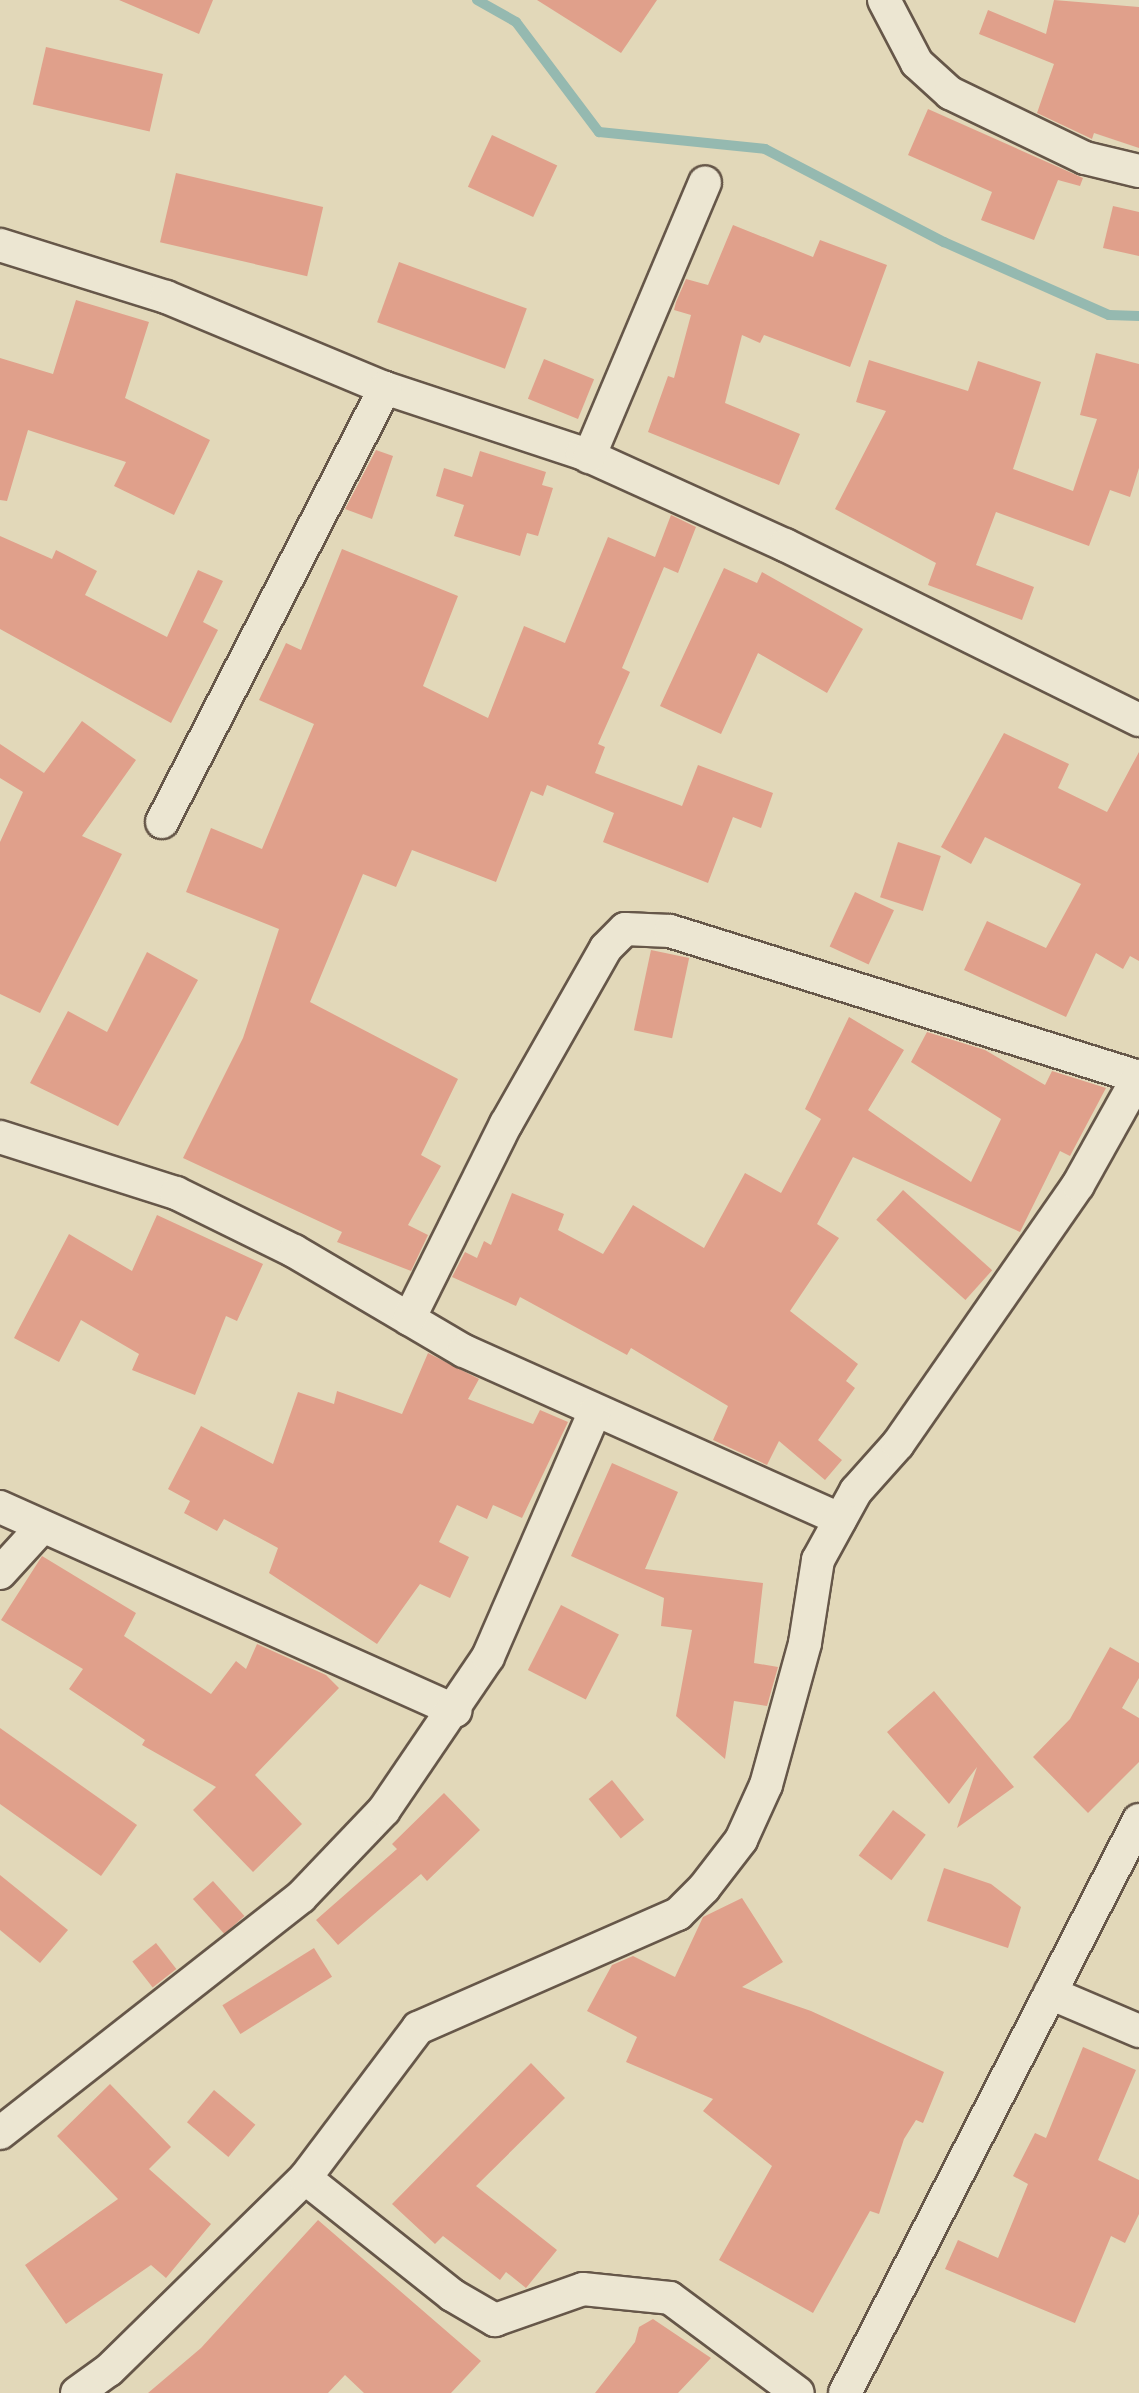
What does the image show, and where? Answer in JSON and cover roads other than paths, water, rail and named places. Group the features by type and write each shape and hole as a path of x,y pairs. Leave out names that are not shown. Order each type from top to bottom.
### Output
{"street":[{"path":"884,0 917,64 950,94 1085,158 1139,170"},
{"path":"590,457 705,183"},
{"path":"0,245 166,297 384,388 590,457 785,544 1139,720"},
{"path":"162,822 384,388"},
{"path":"77,2393 119,2382 305,2178 418,2028 678,1914 704,1888 741,1840 766,1785 805,1643 818,1560 840,1519 1078,1185 1138,1076 670,931 624,929 606,948 506,1124 409,1319"},
{"path":"0,1138 176,1192 294,1251 409,1319 594,1412 840,1519"},
{"path":"0,2133 302,1897 384,1810 455,1711 488,1657 594,1412"},
{"path":"0,1506 455,1711"},
{"path":"0,1573 42,1527"},
{"path":"845,2393 1139,1820"},
{"path":"1050,1992 1139,2030"},
{"path":"305,2178 452,2295 495,2320 583,2290 670,2298 798,2393"}],"waterway":[{"path":"477,0 516,22 599,132 765,149 944,242 1109,315 1139,316"}]}
